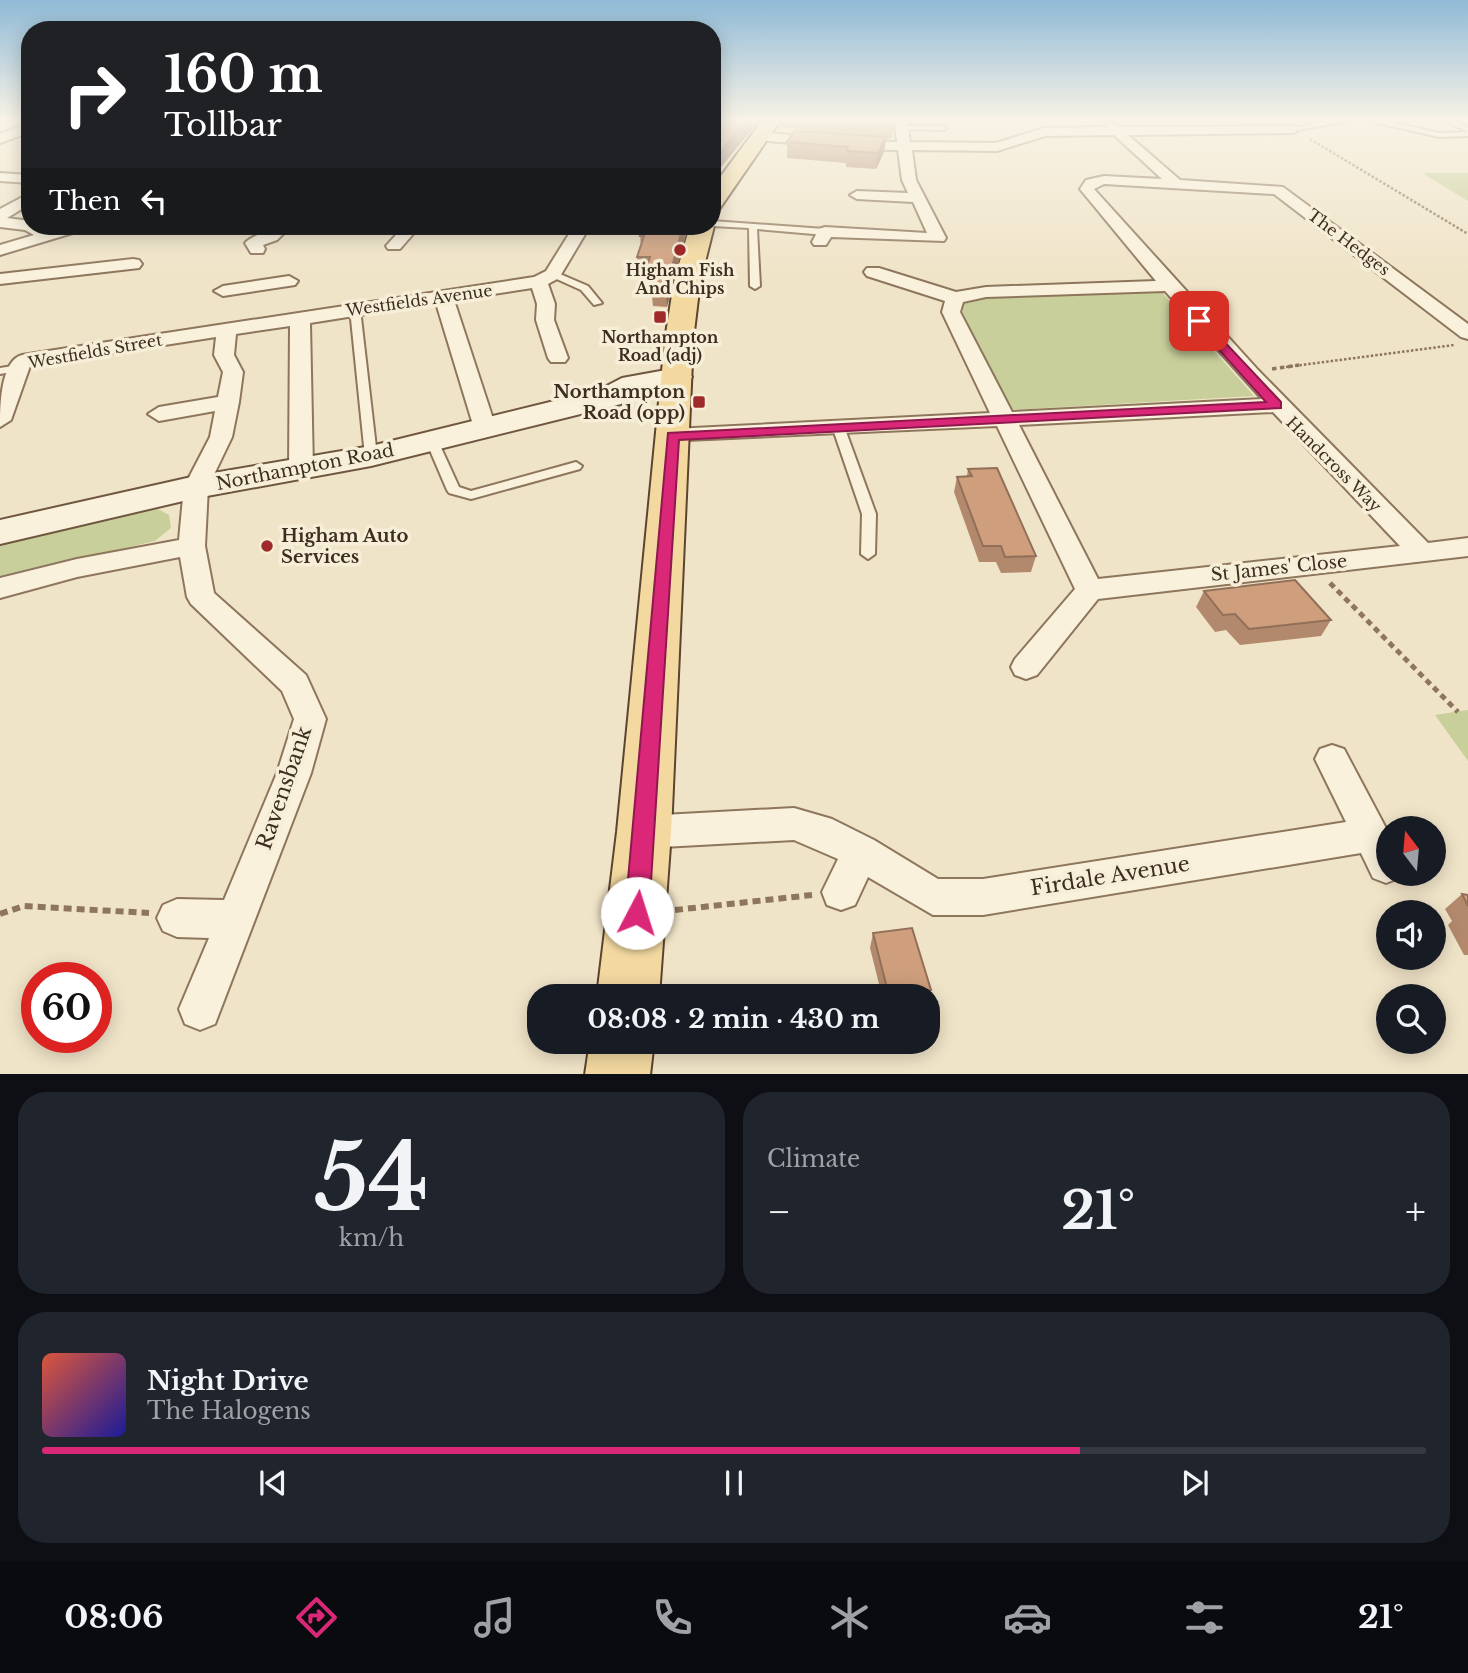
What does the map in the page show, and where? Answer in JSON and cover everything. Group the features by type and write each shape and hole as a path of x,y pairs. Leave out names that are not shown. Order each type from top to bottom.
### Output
{"main road":[{"path":"721,191 735,171"},
{"path":"629,984 644,832 676,387 687,282 700,235"},
{"name":"Northampton Road","path":"0,532 196,488 371,456 610,397 676,387"},
{"path":"617,1074 620,1054"}],"street":[{"path":"822,237 938,237 916,198 909,171"},
{"path":"1162,171 1175,183"},
{"path":"0,177 21,178"},
{"name":"Handcross Way","path":"1175,183 1104,180 1091,183 1087,189 1167,286 1276,405 1422,552"},
{"name":"The Hedges","path":"1175,183 1278,190 1468,332"},
{"path":"857,195 916,198"},
{"path":"0,216 21,203"},
{"path":"0,222 21,225"},
{"path":"0,250 46,235"},
{"path":"257,249 253,243 273,235"},
{"path":"394,246 404,235"},
{"path":"558,358 545,320 546,278 576,235"},
{"path":"0,279 133,264"},
{"path":"873,272 955,298 986,292 1167,286"},
{"name":"Westfields Avenue","path":"228,328 265,304 300,317 546,278"},
{"path":"223,291 265,304 289,281"},
{"path":"443,296 485,428"},
{"path":"955,298 951,312 1090,590 1026,667"},
{"path":"300,317 302,470"},
{"path":"196,488 221,437 228,402 233,372 224,355 228,328"},
{"name":"Westfields Street","path":"0,420 9,369 22,361 228,328"},
{"path":"159,414 228,402"},
{"path":"673,436 1276,405"},
{"name":"Ravensbank","path":"196,488 192,545 201,597 295,684 310,719 293,773 200,1009"},
{"path":"0,588 77,568 192,545"},
{"name":"St James' Close","path":"1090,590 1468,547"},
{"name":"Firdale Avenue","path":"644,832 794,824 819,831 861,852 933,897 984,897 1378,850 1332,759"},
{"path":"841,892 861,852"},
{"path":"177,918 236,919"}],"lane":[{"path":"721,224 822,237"},
{"path":"753,226 755,286"},
{"path":"546,278 582,286 592,293 597,303"},
{"path":"355,309 371,456"},
{"path":"839,429 869,514 869,554"},
{"path":"432,441 454,490 460,494 471,495 576,466"}],"path":[{"path":"1363,171 1468,234"},
{"path":"1247,373 1454,345"},
{"path":"1312,565 1458,712"},
{"path":"675,910 841,892"},
{"path":"0,914 24,906 171,913 177,918"}],"green space":[{"path":"1422,173 1468,173 1468,201"},
{"path":"1161,291 1254,396 1011,410 963,313 963,300 987,296"},
{"path":"158,509 169,515 171,528 155,541 0,578 0,542"},
{"path":"1468,710 1468,761 1435,715"}],"building":[{"path":"681,235 666,289 652,288 654,279 642,279 650,257 637,257 644,236 640,236"},
{"path":"997,468 1036,556 1005,557 1001,546 983,546 957,477 972,476 968,469"},
{"path":"1295,580 1331,620 1249,629 1235,614 1223,615 1204,591"},
{"path":"1462,894 1468,895 1468,906"},
{"path":"912,928 929,984 886,984 873,933"}],"place":[{"name":"Higham Fish And Chips","path":"680,250"},
{"name":"Northampton Road (adj)","path":"660,317"},
{"name":"Northampton Road (opp)","path":"699,402"},
{"name":"Higham Auto Services","path":"267,546"}],"route":[{"path":"637,913 673,436 1276,405 1199,321"}]}
